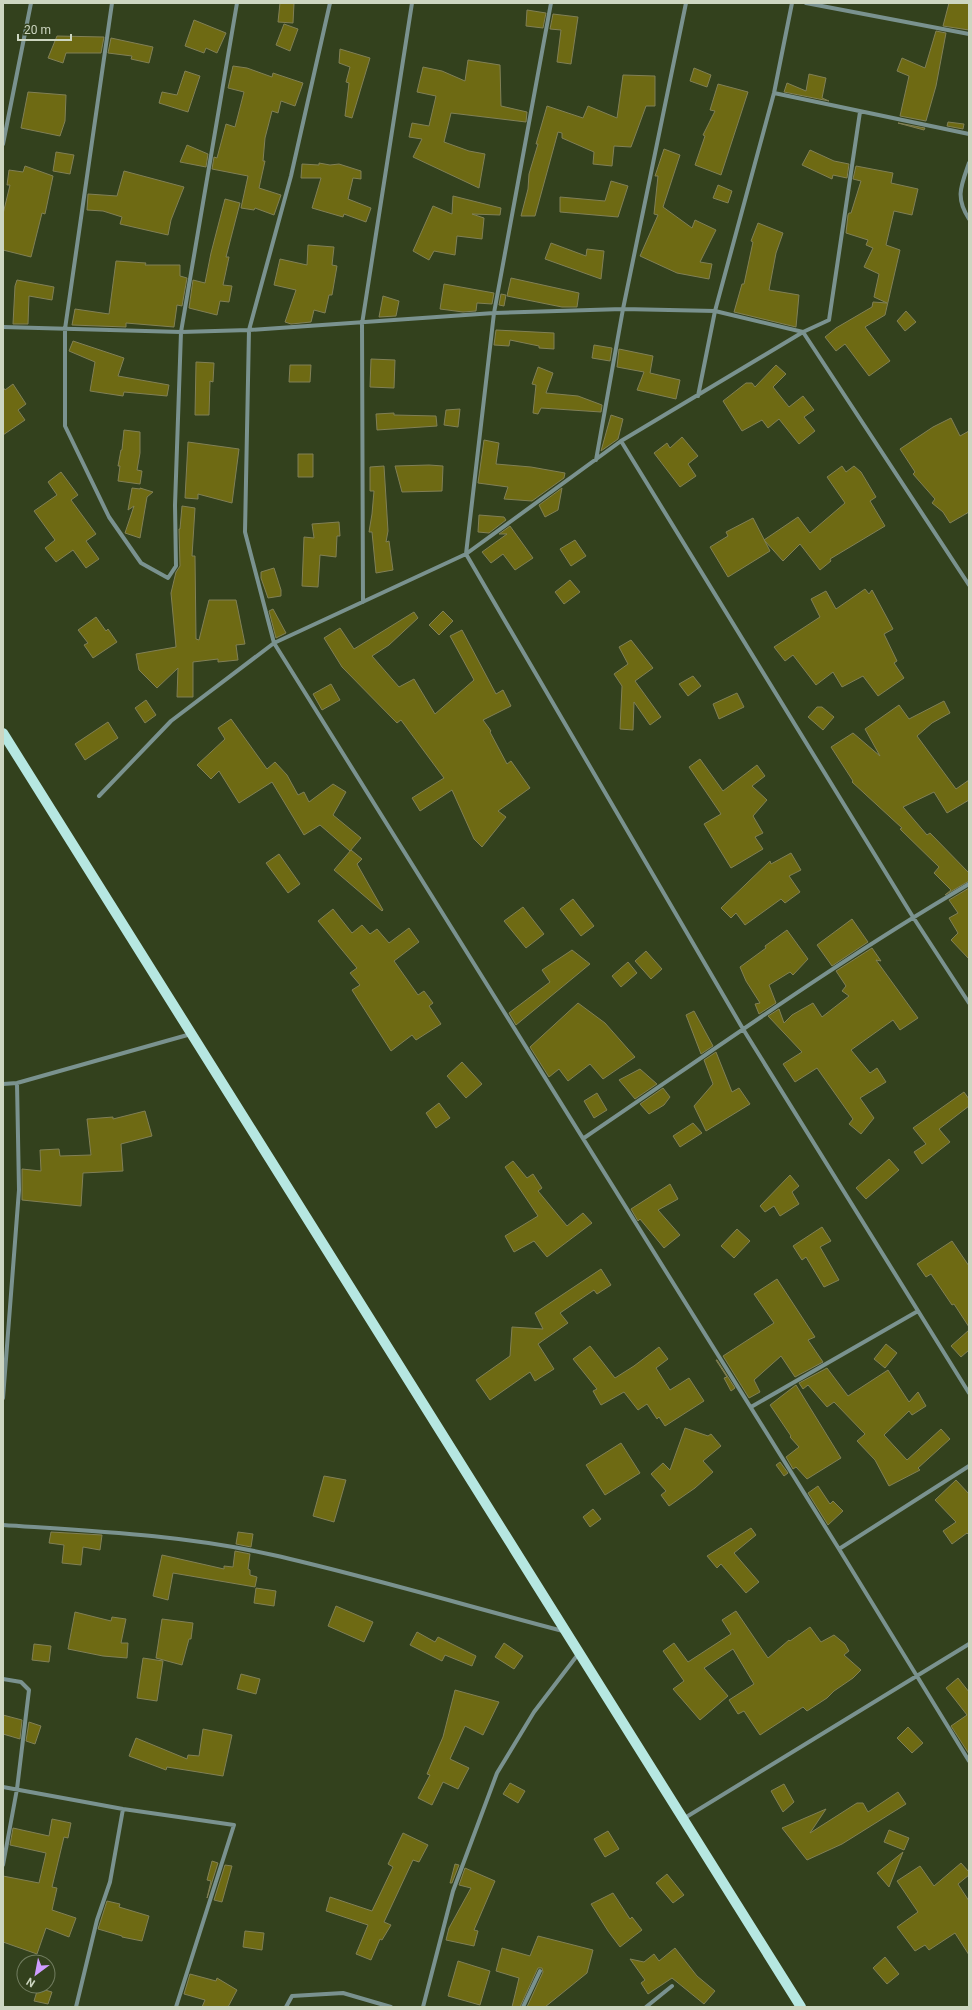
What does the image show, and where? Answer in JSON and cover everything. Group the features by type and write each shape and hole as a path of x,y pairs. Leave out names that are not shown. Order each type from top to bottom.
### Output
{"main road":[{"path":"3,733 801,2007"}],"street":[{"path":"3,144 32,3"},
{"path":"112,3 64,329 65,426 109,517 141,563 168,578 176,566 174,506 181,332 237,3"},
{"path":"330,3 291,176 249,330 245,532 274,643 840,1549 969,1761"},
{"path":"363,602 362,324 412,3"},
{"path":"551,3 494,313 466,554 743,1029 969,1393"},
{"path":"596,461 623,309 686,3"},
{"path":"698,396 716,311 774,93 792,3"},
{"path":"806,3 969,34"},
{"path":"774,93 969,134"},
{"path":"99,796 171,721 274,643 466,554 596,461 621,441 803,332 830,320 860,112"},
{"path":"969,163 959,197 962,208 969,219"},
{"path":"3,327 181,332 362,324 494,313 623,309 716,311 803,332 969,585"},
{"path":"621,441 913,917 969,1003"},
{"path":"584,1138 743,1029 913,917 969,884"},
{"path":"3,1084 17,1083 191,1034"},
{"path":"3,1398 19,1190 17,1083"},
{"path":"751,1407 918,1311"},
{"path":"840,1549 969,1466"},
{"path":"3,1525 116,1533 196,1542 273,1555 565,1631"},
{"path":"683,1819 917,1674 969,1644"},
{"path":"423,2007 452,1892 497,1773 534,1712 579,1653"},
{"path":"3,1679 21,1682 29,1690 18,1790 3,1865"},
{"path":"3,1787 123,1809 234,1825 176,2007"},
{"path":"76,2007 97,1920 110,1882 123,1809"},
{"path":"523,2007 540,1971"},
{"path":"646,2007 672,1986"},
{"path":"286,2007 292,1996 343,1993 391,2007"}],"building":[{"path":"280,3 294,3 293,23 278,22"},
{"path":"949,3 969,3 969,30 943,26"},
{"path":"527,10 546,13 543,28 526,26"},
{"path":"553,14 578,17 571,64 557,62 561,30 550,29"},
{"path":"194,20 226,33 217,53 206,48 204,53 185,46"},
{"path":"284,24 298,29 290,51 276,45"},
{"path":"936,31 946,33 936,86 926,121 900,116 909,76 897,71 902,58 925,68"},
{"path":"57,36 104,37 101,53 66,53 63,63 48,58"},
{"path":"111,38 153,47 149,63 131,59 132,56 108,53"},
{"path":"340,49 370,58 352,118 345,116 349,83 346,82 350,67 339,63"},
{"path":"468,60 500,65 501,106 527,112 526,122 451,113 444,142 469,151 485,154 479,188 413,157 422,139 409,137 412,123 429,126 436,96 417,92 423,67 442,71 465,81"},
{"path":"233,66 247,68 272,77 273,73 303,83 295,106 281,101 278,113 272,111 265,138 263,161 265,161 259,188 281,195 274,215 255,208 254,210 241,208 248,176 212,169 214,157 217,158 226,124 235,127 244,92 228,88"},
{"path":"694,68 711,75 707,87 690,81"},
{"path":"185,71 200,76 188,112 159,103 162,92 177,95"},
{"path":"809,74 826,78 822,98 829,101 784,92 787,83 806,91"},
{"path":"623,75 655,76 655,106 646,106 631,147 614,146 612,166 593,164 594,152 562,138 562,133 558,132 535,216 521,216 528,189 529,174 538,144 536,144 547,106 583,118 588,106 617,118"},
{"path":"718,84 748,92 721,175 695,165 705,136 703,135 715,111 710,110"},
{"path":"28,92 66,95 65,121 60,136 21,128"},
{"path":"948,122 964,124 963,129 947,126"},
{"path":"898,123 925,128 924,130"},
{"path":"187,145 208,154 206,167 180,162"},
{"path":"664,149 680,155 663,207 692,228 695,220 716,230 700,262 712,264 709,279 677,273 640,256 658,215 654,214 658,176 655,176"},
{"path":"810,150 834,161 849,164 847,178 833,175 832,179 802,165"},
{"path":"56,152 74,155 70,174 53,171"},
{"path":"319,163 330,165 339,164 361,171 361,179 353,178 348,199 371,208 366,222 344,214 343,217 312,208 321,178 301,178 302,164 319,165"},
{"path":"25,166 53,176 45,214 42,213 31,257 3,250 3,214 10,185 7,185 9,170 23,172"},
{"path":"856,166 893,173 891,183 918,189 912,215 894,211 886,245 900,250 885,315 865,327 890,361 869,376 845,344 836,351 825,337 836,328 872,307 873,302 887,303 874,297 879,274 864,267 873,248 866,245 868,240 846,233 848,215 851,213 861,181 853,179"},
{"path":"124,171 184,187 171,220 168,235 120,224 122,217 103,211 87,210 88,194 117,196"},
{"path":"611,181 628,186 618,217 560,212 560,197 605,201"},
{"path":"718,185 732,191 728,203 713,198"},
{"path":"453,196 501,208 500,215 472,214 484,218 482,239 457,236 455,255 434,251 429,260 413,251 433,206 452,214"},
{"path":"225,199 240,203 226,257 229,257 223,285 232,286 229,302 220,301 217,315 189,308 193,280 205,283"},
{"path":"758,223 783,233 776,253 769,290 799,295 796,327 734,312 742,284 744,284 753,242 751,241"},
{"path":"551,243 586,256 587,249 604,251 601,279 545,259"},
{"path":"308,245 334,247 332,265 337,266 332,295 329,295 325,313 314,310 311,322 291,324 285,322 296,290 274,285 280,259 307,265"},
{"path":"116,261 146,263 145,265 180,265 180,276 187,278 182,306 177,305 174,327 126,323 126,327 72,325 75,309 109,314"},
{"path":"511,278 579,293 577,307 562,307 507,296"},
{"path":"17,280 54,287 52,300 29,296 28,324 13,324 15,286"},
{"path":"444,284 494,293 492,304 477,303 476,311 463,312 440,309"},
{"path":"501,294 506,295 504,306 499,305"},
{"path":"383,296 399,301 396,316 379,317"},
{"path":"906,311 916,322 905,331 897,321"},
{"path":"496,330 554,333 554,349 539,348 539,346 510,340 509,346 494,345"},
{"path":"73,341 124,358 118,376 169,385 167,396 124,392 123,396 90,391 95,362 69,351"},
{"path":"594,345 612,348 610,361 592,358"},
{"path":"619,349 653,356 650,373 680,380 676,399 637,390 644,372 617,367"},
{"path":"371,359 395,360 394,388 370,387"},
{"path":"196,362 214,363 213,382 210,381 209,415 195,415"},
{"path":"290,365 311,365 310,382 289,382"},
{"path":"776,365 786,374 773,387 789,407 803,396 814,410 804,417 815,431 799,444 779,419 768,428 762,420 742,431 723,401 746,383 752,383 755,387"},
{"path":"538,367 553,373 546,393 578,396 602,405 601,412 541,408 538,414 533,413 536,385 532,384"},
{"path":"13,384 26,404 18,410 25,420 3,435 3,387 5,390"},
{"path":"460,409 458,427 444,425 446,410"},
{"path":"394,413 394,415 436,416 437,426 377,430 376,414"},
{"path":"611,415 623,419 618,439 601,451"},
{"path":"951,418 960,436 969,431 969,512 950,523 943,512 932,503 935,499 913,474 915,472 900,449 933,427"},
{"path":"124,430 140,432 140,453 137,470 142,471 140,484 118,481 120,466 118,466 122,450"},
{"path":"682,437 698,456 688,464 696,476 680,487 654,453 667,443 670,448"},
{"path":"484,440 499,443 496,464 531,467 565,473 564,478 532,501 504,499 508,487 478,483"},
{"path":"188,442 239,449 232,503 198,494 198,499 185,498"},
{"path":"298,454 313,454 313,477 298,477"},
{"path":"384,466 388,531 386,542 389,541 393,570 376,573 372,532 369,532 374,491 370,491 370,467"},
{"path":"395,466 443,466 442,491 402,492"},
{"path":"842,466 846,472 854,466 861,472 876,497 870,501 885,526 830,559 831,561 820,570 800,544 783,561 764,540 798,517 810,533 845,503 827,477"},
{"path":"61,472 78,495 71,500 96,534 86,541 99,559 86,568 73,550 56,562 45,548 55,540 34,511 57,495 48,482"},
{"path":"132,488 140,488 153,492 147,497 140,538 125,533 134,506 128,510"},
{"path":"562,488 558,510 545,517 539,505"},
{"path":"182,506 195,508 192,556 195,556 196,639 199,640 209,600 236,600 245,644 236,645 238,660 218,662 218,659 193,662 193,697 177,697 178,668 157,688 139,670 136,654 176,647 171,593 176,572 180,566 179,529"},
{"path":"479,515 504,517 506,520 489,533 478,532"},
{"path":"753,518 770,551 728,577 710,547 728,536 726,532"},
{"path":"339,522 340,536 337,536 336,557 320,555 318,587 302,586 304,537 314,538 312,524"},
{"path":"510,526 533,558 515,570 503,554 491,563 482,552 507,534 499,534"},
{"path":"575,540 586,556 571,566 560,549"},
{"path":"274,568 281,590 281,596 268,598 261,578 261,572"},
{"path":"570,580 580,592 564,604 555,592"},
{"path":"865,589 869,594 872,590 893,629 884,634 897,661 894,663 904,678 878,696 863,676 842,687 833,672 816,685 793,655 785,661 774,647 820,617 811,599 826,591 836,609"},
{"path":"273,609 286,633 276,638 269,611"},
{"path":"443,611 453,621 439,635 429,625"},
{"path":"414,612 418,618 389,645 372,656 399,687 414,679 435,714 474,680 450,636 462,630 496,694 503,690 511,706 483,720 491,731 490,732 507,764 511,761 530,788 498,811 506,817 482,847 474,839 452,790 420,811 412,798 444,778 401,720 397,723 342,667 324,638 340,628 354,649"},
{"path":"96,617 106,631 108,629 117,642 93,658 84,645 88,643 78,630"},
{"path":"631,640 653,668 635,681 661,717 650,725 634,702 633,730 620,729 622,686 614,674 628,664 619,647"},
{"path":"693,676 701,686 688,696 679,684"},
{"path":"331,684 340,700 322,710 313,694"},
{"path":"737,693 744,707 719,719 713,704"},
{"path":"146,700 156,715 145,723 135,708"},
{"path":"944,701 950,713 932,723 917,736 956,789 969,780 969,800 947,813 934,792 903,807 927,835 930,833 969,873 969,881 945,895 951,890 934,873 939,867 900,829 902,828 852,782 853,781 831,747 853,733 880,756 865,729 899,705 909,719"},
{"path":"817,707 822,707 834,717 823,730 808,717"},
{"path":"231,719 267,769 275,762 287,775 298,795 304,792 309,802 333,784 346,792 333,815 361,838 350,851 320,825 304,835 272,782 239,803 219,771 211,779 197,765 225,739 218,728"},
{"path":"108,722 118,738 85,760 75,744"},
{"path":"700,759 723,791 757,765 765,776 752,786 767,800 753,816 763,833 755,837 763,849 731,868 704,824 721,814 689,767"},
{"path":"351,850 362,859 357,864 383,910 382,911 334,870"},
{"path":"791,853 801,870 789,876 800,892 785,903 781,899 745,925 736,913 731,918 721,908 770,861 771,864"},
{"path":"279,854 300,884 288,893 266,863"},
{"path":"969,888 969,959 951,940 958,933 949,918 958,913 949,900"},
{"path":"573,899 594,926 581,936 560,909"},
{"path":"523,907 544,934 526,948 504,921"},
{"path":"333,909 352,933 362,925 370,934 377,929 389,943 409,928 419,942 394,961 418,995 424,991 433,1003 429,1006 441,1024 416,1040 412,1035 391,1051 352,990 360,985 350,973 357,968 318,921"},
{"path":"852,919 868,942 832,966 817,945"},
{"path":"787,930 808,959 793,975 790,972 769,985 776,1003 759,1014 755,1004 760,1003 746,981 740,967"},
{"path":"872,948 881,961 876,960 918,1018 900,1030 893,1020 851,1050 870,1073 877,1068 886,1082 860,1098 874,1118 861,1134 849,1124 853,1119 817,1068 795,1082 783,1064 802,1052 768,1016 779,1009 784,1023 792,1015 813,1003 822,1017 849,996 842,991 846,986 836,971"},
{"path":"572,950 590,964 516,1025 509,1013 550,982 542,970"},
{"path":"646,951 662,969 651,979 635,961"},
{"path":"628,962 637,973 621,987 612,976"},
{"path":"578,1003 605,1023 635,1057 603,1079 590,1064 568,1081 559,1069 549,1077 530,1047"},
{"path":"694,1011 713,1046 701,1054 686,1015"},
{"path":"716,1052 732,1092 739,1088 750,1104 706,1131 694,1106 713,1084 704,1060"},
{"path":"462,1062 482,1084 466,1098 447,1076"},
{"path":"640,1069 657,1084 635,1099 619,1080"},
{"path":"663,1088 670,1097 664,1105 649,1114 640,1104"},
{"path":"964,1092 969,1099 969,1106 939,1129 950,1142 922,1164 914,1152 926,1144 913,1128"},
{"path":"597,1093 607,1110 594,1118 584,1101"},
{"path":"439,1103 450,1118 436,1128 426,1113"},
{"path":"145,1111 152,1136 121,1144 123,1171 83,1173 81,1206 22,1200 22,1169 41,1171 40,1150 59,1149 60,1156 91,1155 87,1119 113,1117 113,1119"},
{"path":"693,1123 702,1133 680,1147 673,1136"},
{"path":"889,1159 899,1170 866,1199 856,1188"},
{"path":"513,1161 527,1178 533,1174 542,1188 538,1191 567,1226 583,1213 592,1223 547,1257 534,1241 514,1252 505,1236 538,1216 505,1167"},
{"path":"790,1175 799,1186 792,1192 799,1204 780,1216 774,1206 765,1212 760,1206"},
{"path":"670,1184 678,1199 658,1210 680,1235 664,1248 640,1219 638,1221 631,1209"},
{"path":"822,1227 831,1241 820,1247 839,1280 824,1287 806,1257 802,1260 793,1246"},
{"path":"737,1229 750,1241 734,1258 721,1246"},
{"path":"952,1241 969,1266 969,1327 954,1304 952,1305 931,1274 926,1277 917,1264"},
{"path":"601,1269 611,1285 597,1294 594,1290 560,1313 568,1323 538,1344 554,1369 535,1381 530,1372 490,1400 476,1380 510,1356 512,1327 543,1329 535,1313"},
{"path":"777,1279 815,1337 808,1340 823,1362 795,1377 781,1356 754,1380 760,1392 749,1398 723,1356 774,1323 754,1294"},
{"path":"969,1330 969,1350 961,1357 951,1346"},
{"path":"886,1344 897,1353 885,1368 874,1359"},
{"path":"590,1346 615,1378 659,1347 668,1359 656,1368 670,1390 689,1378 704,1401 665,1426 659,1417 657,1419 647,1404 638,1410 624,1392 601,1405 593,1391 597,1389 573,1359"},
{"path":"716,1360 735,1388 731,1391 724,1378 727,1377"},
{"path":"827,1368 848,1396 888,1370 909,1402 918,1392 926,1406 912,1415 909,1411 884,1435 907,1460 941,1429 950,1439 918,1468 920,1470 889,1486 875,1460 857,1441 865,1434 834,1402 827,1407 808,1385 803,1389 799,1383"},
{"path":"796,1385 841,1458 807,1479 796,1467 793,1469 786,1457 799,1447 790,1437 791,1436 770,1405"},
{"path":"685,1428 708,1436 711,1434 721,1446 703,1461 713,1472 695,1488 669,1506 661,1495 666,1491 651,1474 663,1463 670,1470"},
{"path":"621,1443 640,1473 605,1495 586,1465"},
{"path":"780,1462 788,1473 784,1476 776,1465"},
{"path":"324,1476 346,1480 334,1522 313,1516"},
{"path":"956,1480 969,1494 969,1535 967,1533 952,1544 943,1531 956,1522 935,1500"},
{"path":"818,1486 830,1504 833,1501 843,1511 828,1525 808,1493"},
{"path":"593,1509 601,1519 590,1527 583,1517"},
{"path":"751,1528 756,1535 734,1553 759,1582 746,1593 721,1564 717,1568 707,1556"},
{"path":"51,1532 102,1535 100,1550 83,1547 81,1565 62,1563 64,1545 49,1543"},
{"path":"238,1532 253,1534 251,1547 236,1544"},
{"path":"235,1551 250,1554 248,1569 250,1570 250,1575 257,1577 255,1587 173,1573 168,1600 153,1596 162,1555 224,1569 224,1566 233,1567"},
{"path":"256,1588 276,1591 274,1606 254,1603"},
{"path":"336,1606 373,1622 364,1642 328,1626"},
{"path":"736,1611 768,1658 789,1640 790,1641 810,1627 821,1642 834,1635 845,1644 849,1651 844,1655 861,1670 827,1698 807,1711 803,1707 760,1735 744,1711 738,1714 729,1700 754,1684 733,1649 704,1668 728,1696 700,1720 673,1689 684,1681 663,1651 674,1643 688,1662 731,1634 722,1620"},
{"path":"75,1612 111,1621 112,1617 126,1619 121,1643 128,1643 127,1658 103,1656 68,1649"},
{"path":"162,1619 193,1623 191,1639 189,1639 182,1665 156,1658"},
{"path":"417,1632 435,1642 438,1637 476,1656 472,1666 445,1655 442,1661 410,1645"},
{"path":"504,1643 523,1656 514,1669 495,1657"},
{"path":"34,1644 51,1646 49,1662 32,1660"},
{"path":"143,1658 163,1661 157,1701 137,1698"},
{"path":"241,1674 260,1679 256,1694 237,1689"},
{"path":"958,1678 969,1692 969,1754 951,1726 967,1715 946,1688"},
{"path":"455,1690 499,1702 483,1735 465,1726 450,1759 469,1768 458,1789 443,1782 432,1805 418,1798 430,1775 427,1774 443,1737"},
{"path":"3,1715 22,1720 20,1739 3,1734"},
{"path":"29,1722 41,1726 35,1744 26,1741"},
{"path":"908,1727 923,1743 912,1753 897,1738"},
{"path":"203,1729 232,1735 223,1776 167,1767 166,1770 129,1756 136,1738 187,1759 188,1755 199,1756"},
{"path":"510,1783 525,1791 518,1803 503,1794"},
{"path":"784,1784 794,1802 783,1812 771,1791"},
{"path":"898,1792 906,1804 842,1844 807,1860 782,1828 826,1809 810,1833 857,1803 863,1803 868,1812"},
{"path":"52,1819 71,1823 68,1838 64,1837 52,1887 57,1888 52,1910 76,1918 69,1937 46,1928 37,1954 3,1942 3,1876 39,1883 46,1853 10,1845 13,1828 49,1836"},
{"path":"889,1830 909,1838 904,1850 884,1842"},
{"path":"608,1831 619,1849 605,1857 594,1839"},
{"path":"403,1833 428,1845 419,1862 413,1860 384,1922 391,1925 382,1940 380,1939 371,1960 356,1954 368,1925 326,1911 330,1897 372,1911 393,1867 388,1864"},
{"path":"903,1852 889,1887 877,1873"},
{"path":"212,1861 218,1863 207,1898 211,1881 207,1880"},
{"path":"961,1863 969,1872 969,1875 958,1884 969,1901 969,1955 955,1933 929,1950 925,1945 915,1951 897,1927 918,1912 897,1881 920,1866 934,1886"},
{"path":"455,1864 459,1865 452,1883 450,1883"},
{"path":"225,1865 232,1866 222,1902 214,1900"},
{"path":"465,1868 495,1881 474,1930 478,1931 474,1946 446,1940 449,1928 471,1888 459,1885"},
{"path":"667,1874 684,1895 673,1903 656,1883"},
{"path":"613,1893 630,1919 632,1917 642,1930 620,1947 591,1904"},
{"path":"107,1901 120,1904 119,1907 149,1916 142,1941 122,1937 98,1929"},
{"path":"245,1931 264,1933 262,1950 243,1947"},
{"path":"538,1936 593,1950 587,1973 545,2007 527,2007 543,1972 542,1968 538,1968 520,2007 512,2007 519,1978 496,1971 502,1948 530,1956"},
{"path":"675,1948 697,1976 715,1991 704,2004 672,1978 648,1994 641,1983 645,1980 630,1959 644,1962 654,1954 659,1961"},
{"path":"885,1957 899,1974 887,1984 873,1968"},
{"path":"458,1961 490,1971 480,2005 448,1996"},
{"path":"190,1974 216,1981 217,1978 237,1990 228,2007 202,2007 205,2000 184,1994"},
{"path":"36,1994 51,1994 48,2004 34,2001"}]}
